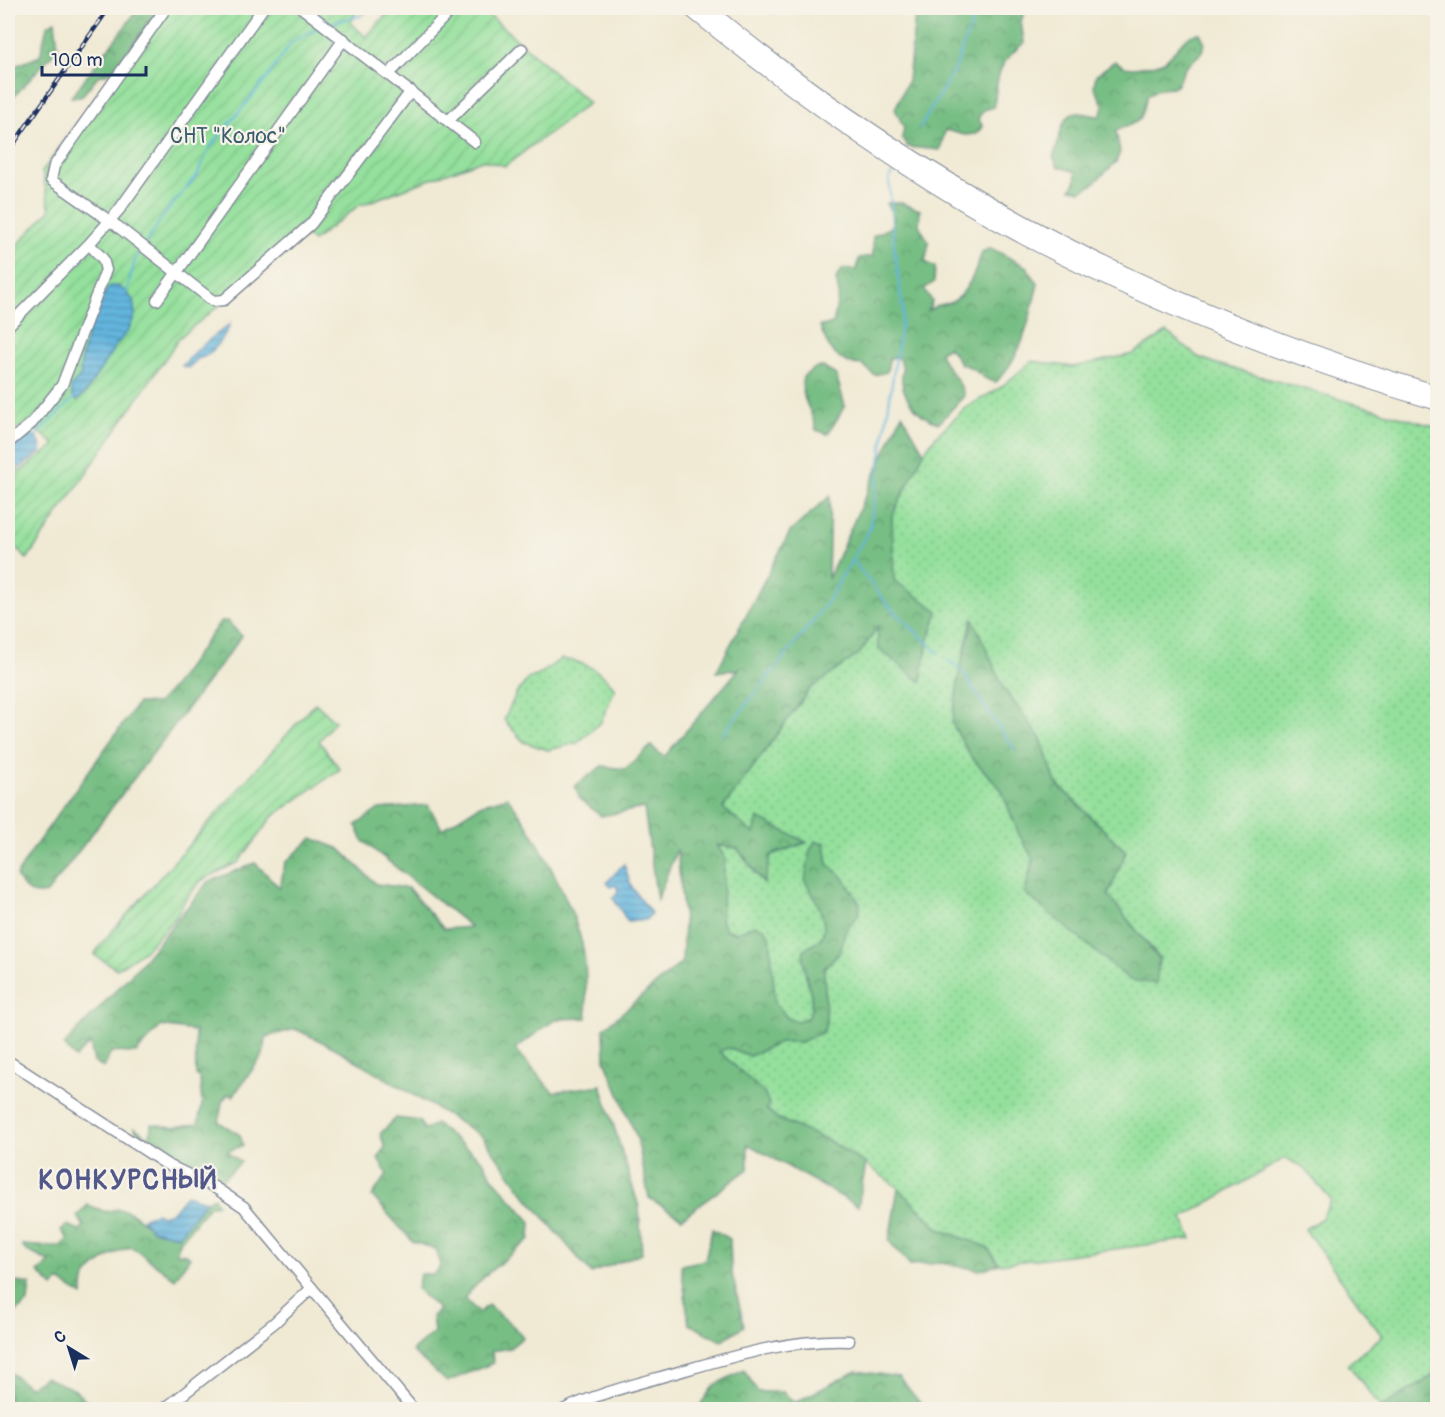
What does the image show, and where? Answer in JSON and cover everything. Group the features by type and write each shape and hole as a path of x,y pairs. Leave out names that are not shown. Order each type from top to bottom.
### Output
{"main road":[{"path":"688,8 848,129 903,165 1028,239 1113,282 1194,318 1339,372 1437,403"},
{"path":"706,8 853,119 906,154 1034,230 1118,272 1216,314 1344,363 1437,393"}],"street":[{"path":"166,8 50,174 55,185 117,226 213,301 224,300 311,224 411,91"},
{"path":"8,327 108,222 263,8"},
{"path":"302,8 317,11 344,39 475,142"},
{"path":"389,74 453,8"},
{"path":"157,300 344,39"},
{"path":"449,120 522,49"},
{"path":"8,443 32,423 62,385 106,270 103,259 89,244"},
{"path":"8,1061 166,1164 232,1198 263,1228 414,1410"},
{"path":"163,1410 274,1323 312,1288"},
{"path":"563,1410 622,1387 724,1357 815,1340 849,1341"}],"green space":[{"path":"139,8 159,8 112,72 98,76 81,97 71,97"},
{"name":"СНТ \"Колос\"","path":"161,8 361,8 355,13 351,23 366,37 392,8 481,8 589,103 505,166 482,160 358,206 313,241 306,236 180,337 27,559 8,540 8,480 55,445 27,422 8,437 8,255 50,210 42,172"},
{"path":"916,8 1026,8 1021,21 1024,43 1003,64 998,78 994,107 984,110 978,118 983,127 976,134 965,135 945,130 940,150 908,147 902,138 904,128 895,109 908,80"},
{"path":"55,21 58,48 8,103 8,69 40,56 47,26"},
{"path":"1200,33 1205,43 1201,53 1185,68 1176,86 1156,90 1147,96 1141,118 1116,131 1120,152 1116,162 1091,186 1081,191 1071,189 1075,183 1076,172 1057,166 1053,156 1066,119 1079,113 1100,116 1104,106 1094,86 1096,75 1115,61 1130,68 1164,61 1188,37"},
{"path":"887,203 901,203 920,210 919,225 929,243 925,262 935,267 934,282 924,289 932,301 928,311 937,305 949,303 961,295 978,265 982,252 991,248 1027,267 1038,284 1019,348 1006,371 996,382 986,379 971,367 961,364 949,347 940,352 945,364 960,384 964,396 939,423 922,415 908,400 902,382 902,365 897,356 889,359 887,372 874,375 863,365 840,359 830,349 820,326 833,324 839,294 836,279 842,269 856,270 859,258 873,256 873,236 890,228 894,219"},
{"path":"1167,332 1198,357 1217,364 1437,427 1437,1373 1381,1408 1348,1364 1382,1336 1305,1229 1322,1218 1331,1200 1304,1168 1285,1158 1182,1218 1192,1239 999,1264 987,1247 939,1229 898,1188 866,1164 831,1142 778,1119 766,1108 765,1094 718,1051 729,1048 750,1056 780,1042 801,1042 826,1022 824,968 840,952 845,931 859,914 843,877 828,864 825,843 805,881 820,909 824,925 820,939 804,950 804,968 810,991 811,1008 809,1017 798,1021 788,1019 775,1003 770,937 726,930 721,920 724,858 716,845 737,848 763,883 771,855 806,843 758,819 754,835 723,808 810,689 859,654 879,626 878,648 921,681 927,645 938,611 893,580 892,516 924,452 936,436 965,408 1000,388 1032,361 1073,367 1133,354","holes":["972,621 1004,689 1041,739 1056,783 1126,852 1108,895 1159,958 1058,918 1025,893 1033,859 1018,832 1001,789 971,757 952,723 960,669"]},
{"path":"823,367 836,375 845,406 828,434 816,430 802,385 803,377 815,368"},
{"path":"902,414 924,452 892,516 894,580 938,611 927,645 921,682 878,648 878,627 859,654 810,689 723,808 754,834 758,818 806,842 771,855 764,883 737,848 717,845 725,858 721,920 726,930 736,933 754,925 764,928 770,937 775,1003 788,1019 798,1021 809,1017 811,1000 804,968 804,950 820,939 823,933 823,917 805,881 810,850 815,841 825,843 828,864 843,877 860,904 859,914 845,931 840,952 824,968 826,1023 823,1032 801,1042 780,1042 750,1056 729,1048 719,1051 765,1094 769,1104 766,1109 778,1119 831,1142 866,1164 858,1206 748,1144 748,1169 682,1218 649,1198 637,1138 605,1060 604,1028 682,962 684,922 677,849 657,900 644,808 601,816 580,799 575,786 602,766 625,769 651,746 664,757 739,669 716,672 790,532 830,496 828,579"},
{"path":"973,619 1004,689 1041,739 1056,783 1126,852 1108,895 1159,959 1156,984 1130,980 1025,893 1033,859 1018,832 1001,789 971,757 952,723 960,669"},
{"path":"227,621 242,636 47,893 36,894 28,891 16,876 138,703 157,704 173,687 220,622"},
{"path":"561,659 591,668 615,689 601,722 577,743 548,750 524,742 504,720 516,694 529,678 537,676"},
{"path":"315,703 335,721 319,741 340,769 272,817 239,862 202,880 184,901 177,916 145,950 117,969 94,955 100,945"},
{"path":"507,797 539,845 569,906 583,949 586,979 587,1018 556,1019 515,1049 553,1092 601,1085 639,1207 642,1253 591,1273 525,1195 482,1136 335,1048 295,1029 266,1037 263,1055 233,1096 228,1094 222,1102 219,1122 240,1135 243,1145 227,1152 241,1162 218,1183 202,1174 197,1177 140,1141 135,1128 150,1138 151,1124 173,1127 198,1124 202,1105 200,1078 196,1075 195,1031 161,1026 136,1053 111,1052 104,1068 94,1062 90,1043 75,1058 64,1045 138,967 208,882 255,863 280,888 285,863 312,838 340,849 376,884 408,888 444,929 471,927 363,841 356,825 379,809 428,805 442,829 480,805"},
{"path":"396,1118 420,1121 424,1130 436,1124 483,1161 493,1178 531,1222 530,1239 487,1274 464,1298 479,1313 488,1305 523,1337 510,1348 492,1351 493,1363 447,1382 412,1351 434,1332 432,1316 439,1310 417,1289 420,1274 435,1274 441,1265 436,1249 413,1242 372,1196 387,1174 378,1159 385,1147 380,1134"},
{"path":"898,1188 939,1229 987,1247 999,1264 980,1270 942,1263 910,1265 889,1241"},
{"path":"214,1197 217,1204 209,1206 178,1244 177,1253 190,1257 175,1279 132,1247 112,1255 87,1275 84,1281 83,1296 59,1281 53,1287 38,1272 50,1262 25,1250 22,1245 59,1247 68,1239 61,1230 67,1225 80,1230 84,1226 77,1216 88,1205 106,1212 125,1210 154,1230 178,1235 206,1201"},
{"path":"712,1229 730,1239 731,1269 744,1326 721,1341 689,1324 681,1265 705,1260"},
{"path":"8,1281 30,1284 28,1302 8,1319"},
{"path":"744,1370 758,1392 783,1392 794,1403 856,1371 899,1377 925,1409 704,1409 700,1405 714,1385"},
{"path":"8,1371 29,1387 45,1377 75,1390 95,1409 8,1409"},
{"path":"1437,1373 1437,1409 1381,1408"}],"water":[{"path":"110,286 118,286 133,300 135,315 128,331 116,345 86,392 77,401 72,395 71,386 81,375 82,355 90,329 100,303"},
{"path":"230,324 213,350 188,368 182,366 200,347"},
{"path":"26,433 38,440 41,452 8,476 8,449"},
{"path":"624,864 631,886 651,913 646,920 628,922 613,898 618,891 616,885 611,887 607,882"},
{"path":"186,1195 206,1201 178,1236 152,1230 142,1219 156,1213 163,1216 173,1211"}],"waterway":[{"path":"329,23 360,16 370,8"},
{"path":"920,128 954,70 978,8"},
{"path":"146,243 163,216 197,175 210,147 267,78 292,42 321,26"},
{"path":"722,735 825,606 870,528 903,311 894,247 889,179 892,173"},
{"path":"126,293 135,260 141,250"},
{"path":"34,437 75,397"},
{"path":"852,559 886,603 938,653"},
{"path":"948,660 960,669 1014,749"}],"railway":[{"path":"8,152 109,8"}],"district":[{"name":"КОНКУРСНЫЙ","path":"128,1180"}]}
